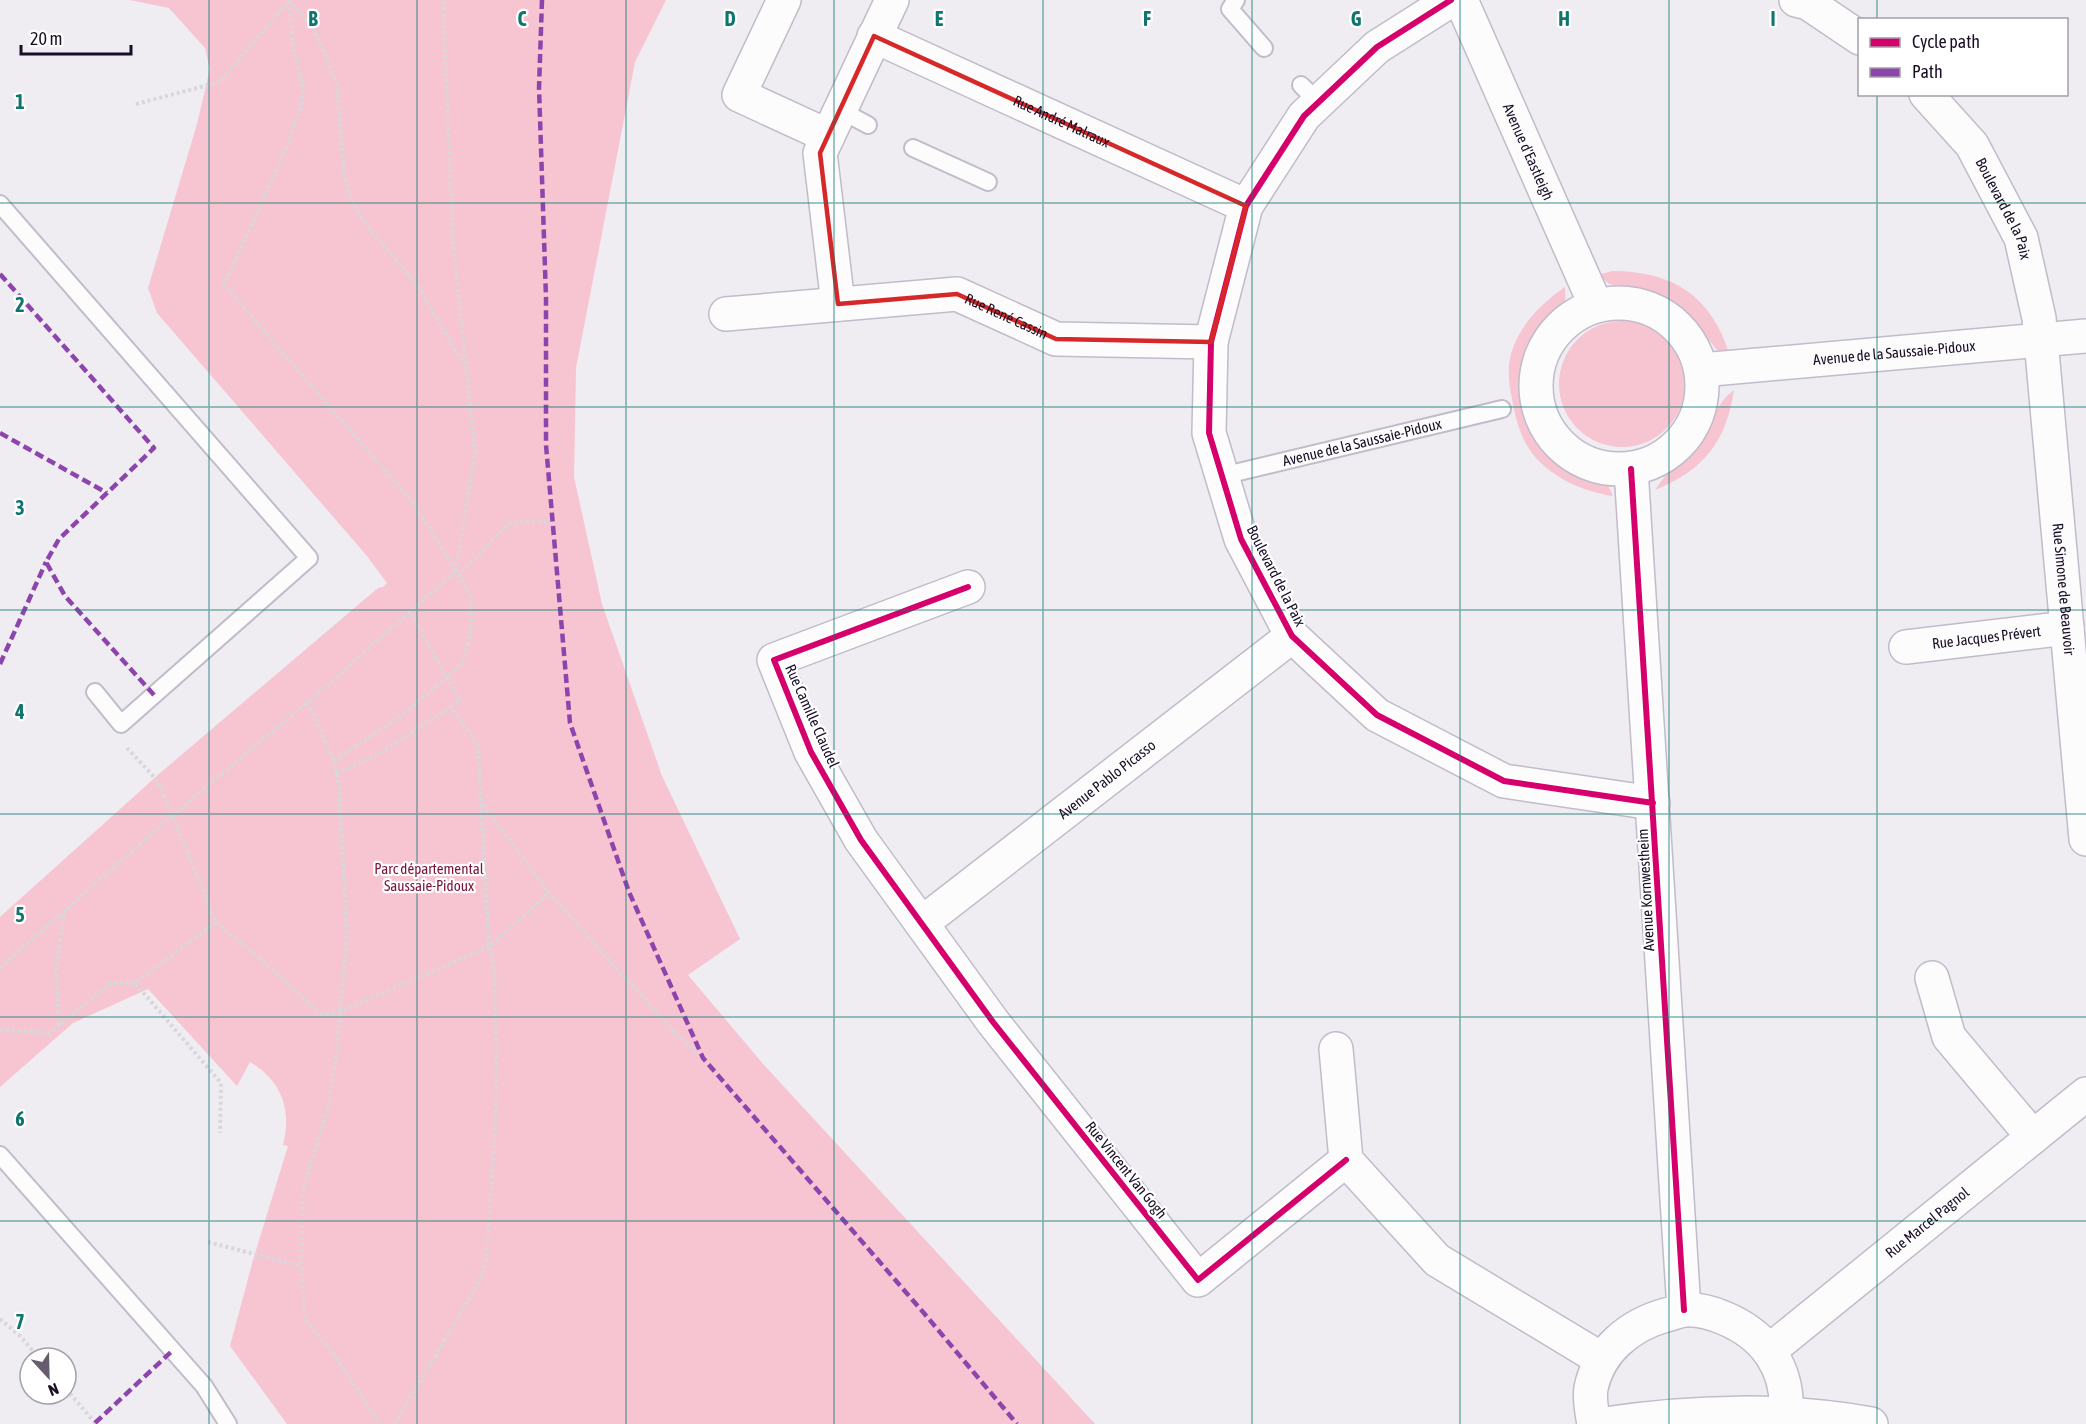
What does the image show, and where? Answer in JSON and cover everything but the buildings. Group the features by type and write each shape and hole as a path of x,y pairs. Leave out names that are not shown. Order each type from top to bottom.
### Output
{"street":[{"path":"784,0 739,95 834,123"},
{"path":"838,304 820,153 892,0"},
{"name":"Boulevard de la Paix","path":"1452,0 1377,47 1310,94 1304,116 1246,206 1211,342 1209,434 1241,539 1292,636 1377,715 1504,781 1653,804"},
{"name":"Avenue d'Eastleigh","path":"1461,0 1596,306"},
{"path":"1804,1 1858,37"},
{"name":"Rue André Malraux","path":"874,36 1246,206"},
{"name":"Boulevard de la Paix","path":"1928,96 1972,145 2021,238 2042,340"},
{"name":"Rue René Cassin","path":"726,314 957,294 1056,339 1211,342"},
{"path":"1630,304 1642,306 1663,315 1681,330 1694,349 1701,370 1702,397 1694,423 1678,445 1657,461 1631,469 1603,468 1578,459 1556,441 1541,417 1536,390 1539,362 1551,338 1571,318 1596,306 1630,304"},
{"name":"Avenue de la Saussaie-Pidoux","path":"1701,370 2086,336"},
{"name":"Rue Simone de Beauvoir","path":"2042,340 2086,839"},
{"name":"Avenue Kornwestheim","path":"1631,469 1683,1310"},
{"name":"Rue Camille Claudel","path":"922,923 861,840 811,752 774,660 968,587"},
{"name":"Rue Jacques Prévert","path":"1906,647 2067,628"},
{"name":"Avenue Pablo Picasso","path":"922,923 1292,636"},
{"name":"Rue Vincent Van Gogh","path":"922,923 993,1022 1198,1280 1346,1160"},
{"path":"1932,978 1948,1037 2033,1137"},
{"path":"1336,1049 1346,1160 1437,1260 1602,1359"},
{"name":"Rue Marcel Pagnol","path":"1769,1351 2086,1094"},
{"path":"1594,1424 1591,1389 1602,1359 1615,1343 1632,1330 1659,1317 1683,1310 1712,1313 1755,1335 1769,1351 1783,1378 1787,1396 1786,1414"},
{"path":"1605,1424 1641,1418 1691,1415 1786,1414 1822,1416 1871,1424"}],"lane":[{"path":"1236,0 1230,9 1264,48"},
{"path":"834,123 868,125"},
{"path":"913,148 988,182"},
{"path":"0,204 309,558 121,724 95,692"},
{"name":"Avenue de la Saussaie-Pidoux","path":"1222,476 1502,409"},
{"path":"0,1155 204,1386 228,1424"}],"path":[{"path":"136,104 220,82 289,0 313,27 337,86 344,171 349,195 363,221 418,286 466,368"},
{"path":"334,761 395,720 448,677 462,662 471,632 471,597 456,572 475,452 453,243 443,0"},
{"path":"458,576 510,523 552,521"},
{"path":"337,774 380,753 460,700 410,612"},
{"path":"308,702 334,761 337,774 342,814 347,934 337,1049 328,1107 303,1190 301,1266 305,1319 333,1353 381,1424"},
{"path":"395,1424 477,1285 488,1251 498,1078 482,804 478,746 451,707"},
{"path":"121,724 123,744 155,778 162,791 216,922 321,1014 339,1012 489,947 549,893"},
{"path":"482,804 549,893 672,1030 703,1058"},
{"path":"59,1026 56,967 65,910"},
{"path":"0,1030 50,1033 111,983 135,983 216,922"},
{"path":"135,983 221,1083 220,1133"},
{"path":"208,1242 301,1266"},
{"path":"0,1318 29,1346"},
{"path":"78,1403 96,1424"}],"highlighted area":[{"path":"874,36 1246,206 1211,342 1056,339 957,294 838,304 820,153"}],"green space":[{"name":"Parc départemental Saussaie-Pidoux","path":"130,0 666,0 635,62 576,368 574,477 602,604 662,776 740,939 688,975 764,1065 1095,1424 287,1424 230,1346 253,1260 288,1146 283,1145 285,1108 277,1087 270,1078 250,1062 237,1086 148,989 73,1023 0,1087 0,917 159,774 378,588 387,583 367,556 157,313 148,288 197,124 210,69 205,48 169,8"},
{"path":"1612,271 1654,276 1687,291 1713,317 1730,356 1716,349 1682,308 1647,292 1609,284 1598,275"},
{"path":"1565,287 1564,304 1540,333 1528,359 1526,394 1528,405 1538,431 1556,456 1569,466 1600,478 1613,496 1571,483 1552,472 1531,452 1515,414 1509,371 1515,343 1532,316"},
{"path":"1622,321 1646,326 1667,339 1680,360 1685,384 1680,408 1667,429 1646,442 1622,447 1598,442 1577,429 1564,408 1559,384 1564,360 1577,339 1598,326"},
{"path":"1734,390 1725,425 1710,452 1687,473 1655,490 1666,475 1691,450 1720,405"}],"marked path":[{"path":"542,0 539,88 546,298 546,445 570,723 629,892 703,1058 1017,1424"},
{"path":"0,274 154,448 59,539 46,562 65,596 154,695"},
{"path":"0,433 107,493"},
{"path":"0,664 46,562"},
{"path":"95,1423 172,1351"}],"cycle path":[{"path":"1451,0 1377,47 1304,116 1246,206 1211,342 1209,433 1241,539 1292,636 1377,715 1504,781 1653,803"},
{"path":"1631,469 1684,1310"},
{"path":"968,587 774,660 811,752 861,840 993,1022 1198,1280 1346,1160"}]}
